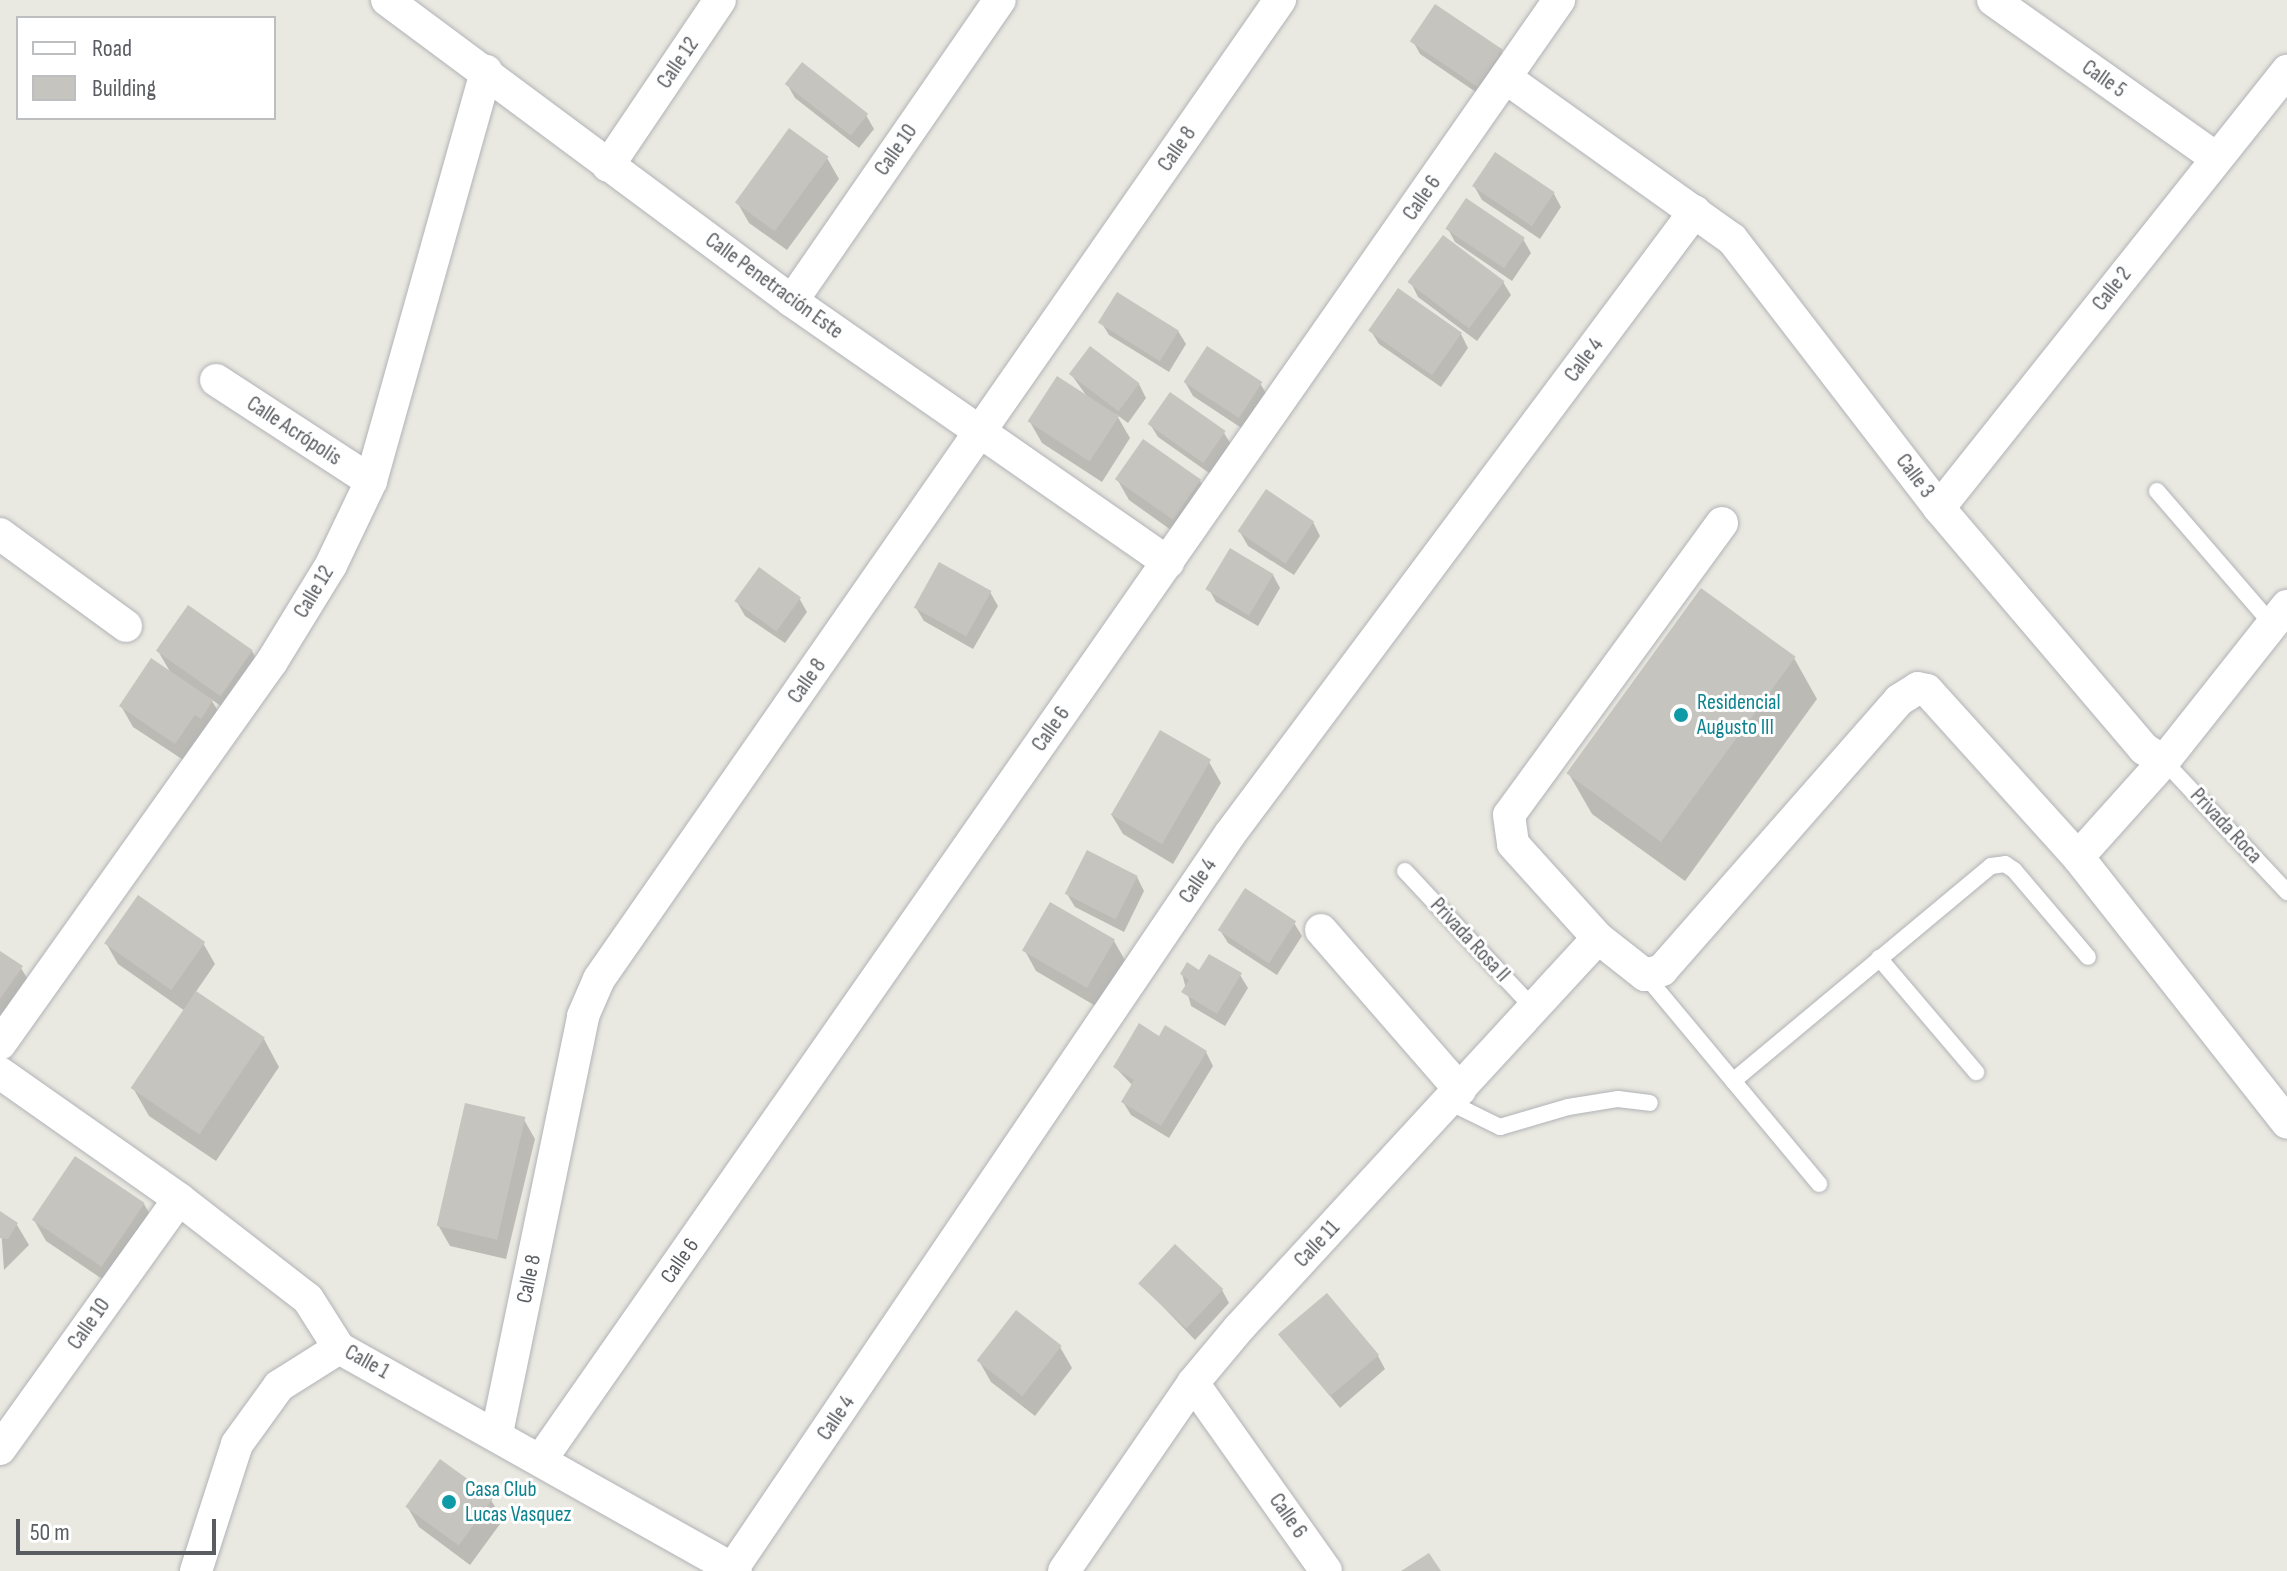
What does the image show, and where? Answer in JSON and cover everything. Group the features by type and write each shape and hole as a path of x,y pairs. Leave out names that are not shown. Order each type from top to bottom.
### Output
{"street":[{"name":"Calle Penetración Este","path":"387,0 792,301 1168,562"},
{"name":"Calle 12","path":"608,166 720,0"},
{"name":"Calle 10","path":"792,301 1000,0"},
{"name":"Calle 8","path":"497,1433 590,997 1280,0"},
{"name":"Calle 6","path":"542,1458 1559,0"},
{"name":"Calle 5","path":"1993,0 2216,158"},
{"name":"Calle 12","path":"0,1044 271,663 331,565 371,481 486,71"},
{"name":"Calle 2","path":"1939,508 2287,71"},
{"name":"Calle 3","path":"1506,78 1732,239 1758,267 1939,508 2136,743 2164,761"},
{"name":"Calle 4","path":"733,1571 1230,834 1695,211"},
{"name":"Calle Acrópolis","path":"216,380 371,481"},
{"path":"1722,523 1509,815 1513,844 1598,938 1645,975 1662,970 1691,941 1899,700 1918,688 1938,697 2078,857 2287,1123"},
{"path":"0,534 126,626"},
{"path":"2078,857 2164,761 2280,615"},
{"path":"1321,930 1455,1096"},
{"name":"Calle 11","path":"1064,1571 1193,1383 1598,938"},
{"name":"Calle 1","path":"0,1073 179,1199 308,1299 339,1348 542,1458 733,1571"},
{"name":"Calle 10","path":"0,1449 179,1199"},
{"path":"196,1571 237,1444 279,1386 339,1348"},
{"name":"Calle 6","path":"1193,1383 1326,1571"}],"lane":[{"path":"2157,491 2280,615"},
{"name":"Privada Roca","path":"2164,761 2287,892"},
{"path":"1733,1081 1991,866 2005,864 2088,957"},
{"name":"Privada Rosa II","path":"1405,871 1535,1010"},
{"path":"1879,958 1976,1072"},
{"path":"1645,975 1819,1184"},
{"path":"1455,1096 1500,1127 1568,1107 1618,1099 1650,1103"}],"building":[{"path":"1435,4 1503,50 1478,87 1410,41"},
{"path":"802,62 868,114 851,136 785,84"},
{"path":"789,128 829,157 775,231 735,202"},
{"path":"1495,152 1555,192 1532,226 1472,186"},
{"path":"1466,198 1525,238 1504,268 1445,229"},
{"path":"1443,235 1504,281 1469,328 1407,282"},
{"path":"1398,288 1462,333 1432,375 1368,331"},
{"path":"1117,292 1179,331 1160,361 1098,323"},
{"path":"1090,346 1140,383 1118,411 1069,374"},
{"path":"1207,346 1262,382 1239,418 1184,382"},
{"path":"1057,376 1119,416 1090,462 1028,421"},
{"path":"1170,392 1226,431 1203,463 1148,424"},
{"path":"1143,439 1201,480 1173,520 1115,479"},
{"path":"1266,489 1314,521 1286,564 1237,531"},
{"path":"1230,548 1274,574 1249,615 1205,589"},
{"path":"939,562 991,591 966,637 914,607"},
{"path":"759,567 801,598 776,632 734,601"},
{"name":"Residencial Augusto III","path":"1701,588 1796,657 1661,842 1566,773"},
{"path":"188,605 253,650 221,696 156,651"},
{"path":"151,658 213,700 201,719 195,715 175,744 119,706"},
{"path":"1160,730 1211,760 1162,844 1111,815"},
{"path":"1087,850 1138,876 1116,920 1065,894"},
{"path":"1245,888 1296,921 1269,963 1218,930"},
{"path":"138,895 205,942 171,990 104,943"},
{"path":"1050,902 1115,940 1087,988 1022,950"},
{"path":"0,951 23,966 0,999"},
{"path":"1209,954 1242,973 1217,1014 1181,992 1189,980 1180,974 1187,962 1199,970"},
{"path":"196,991 265,1037 199,1134 131,1088"},
{"path":"1139,1023 1159,1036 1165,1025 1207,1051 1161,1126 1121,1102 1134,1080 1113,1067"},
{"path":"465,1103 525,1117 497,1240 437,1226"},
{"path":"75,1156 145,1203 102,1267 32,1220"},
{"path":"0,1211 18,1223 8,1239 0,1238"},
{"path":"1175,1244 1223,1289 1186,1329 1138,1283"},
{"path":"1327,1293 1379,1355 1330,1396 1278,1334"},
{"path":"1016,1310 1062,1346 1022,1396 977,1360"},
{"name":"Casa Club Lucas Vasquez","path":"440,1459 493,1498 459,1546 405,1507"},
{"path":"1429,1553 1441,1571 1401,1571"}],"place":[{"name":"Residencial Augusto III","path":"1681,715"},
{"name":"Casa Club Lucas Vasquez","path":"449,1502"}]}
